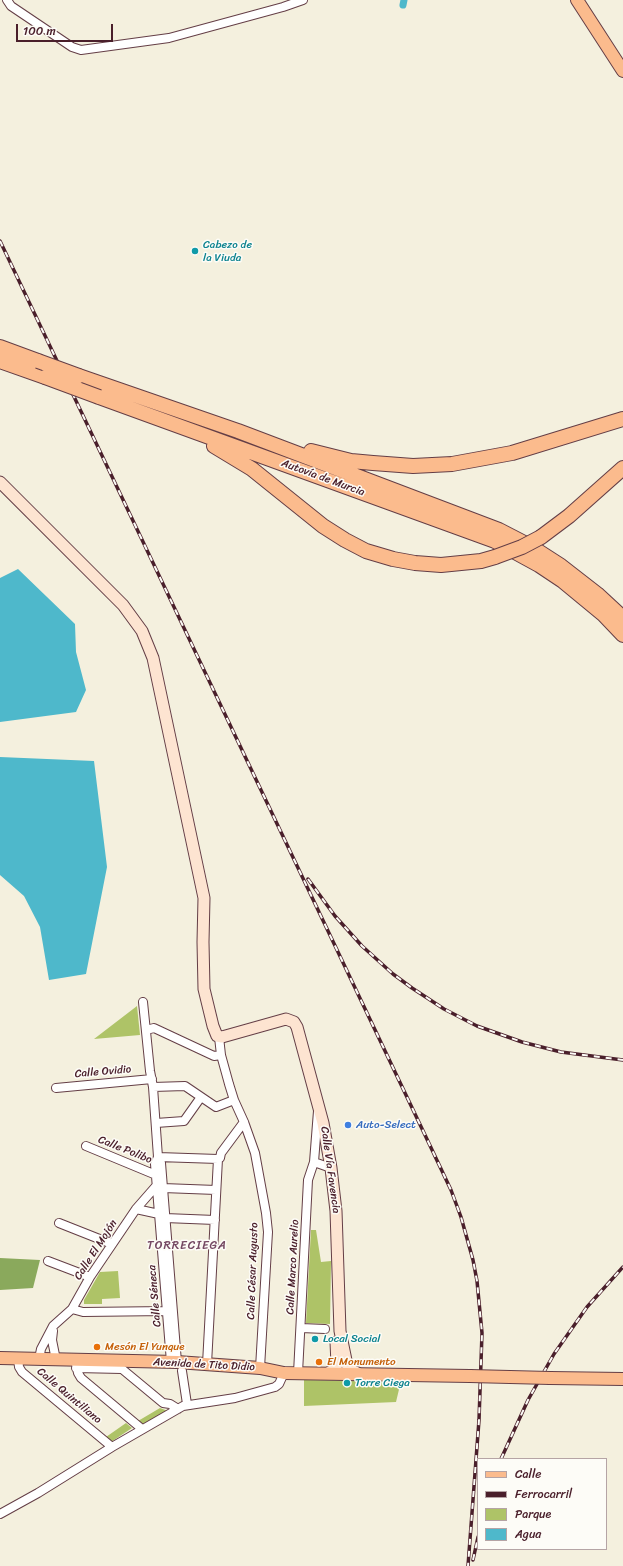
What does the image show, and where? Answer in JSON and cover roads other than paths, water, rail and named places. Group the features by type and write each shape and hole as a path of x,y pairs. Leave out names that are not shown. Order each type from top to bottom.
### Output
{"highway":[{"name":"Autovía de Murcia","path":"0,347 238,431 504,532 530,546 565,569 597,594 623,618"},
{"name":"Autovía de Murcia","path":"0,361 495,541 539,565 563,581 602,614 623,635"},
{"path":"569,436 623,415"},
{"path":"238,431 247,431 284,444 351,461 413,466 452,464 494,457 623,419"},
{"path":"172,423 186,433 238,459 323,526 346,540 366,550 394,559 415,563 441,565 474,562 496,557 522,547 541,537 560,524 623,468"},
{"path":"589,499 623,473"}],"main road":[{"path":"578,0 623,70"},
{"path":"585,0 604,40"},
{"path":"0,482 123,605 142,631 153,658 204,898 204,989 215,1033 219,1037"},
{"name":"Calle Vía Favencia","path":"219,1037 224,1037 286,1019 294,1022 297,1027 318,1103 331,1168 336,1211 340,1331 336,1343 342,1368"},
{"name":"Avenida de Tito Didio","path":"0,1358 56,1360 76,1364 207,1364 260,1368 284,1373 328,1373 342,1368 359,1374 407,1376 623,1379"}],"street":[{"path":"7,0 11,6 72,47 81,50 169,38 283,7 303,0"},
{"name":"Calle Séneca","path":"143,1002 150,1071 153,1083 158,1157 161,1163 160,1186 167,1311 177,1365"},
{"path":"146,1030 154,1028 214,1056 221,1055"},
{"name":"Calle César Augusto","path":"219,1037 221,1055 234,1100 253,1147 266,1213 268,1232 260,1368"},
{"name":"Calle Ovidio","path":"56,1088 153,1083 185,1086 216,1107 234,1100"},
{"path":"156,1122 184,1121 201,1097"},
{"name":"Calle Marco Aurelio","path":"298,1373 308,1180 314,1162 318,1103"},
{"path":"207,1364 218,1160 244,1122"},
{"name":"Calle Polibo","path":"86,1146 156,1175"},
{"path":"158,1157 218,1160"},
{"name":"Calle Séneca","path":"158,1157 155,1164 156,1175 160,1186"},
{"path":"314,1162 331,1168"},
{"path":"160,1186 216,1190"},
{"name":"Calle El Mojón","path":"39,1359 41,1349 53,1326 72,1309 90,1277 136,1209 160,1186"},
{"path":"136,1209 162,1216 215,1220"},
{"name":"Calle Séneca","path":"162,1216 177,1365"},
{"path":"59,1223 112,1244"},
{"path":"48,1261 90,1277"},
{"path":"72,1309 83,1312 167,1311"},
{"path":"53,1326 52,1340 56,1360"},
{"path":"301,1328 325,1329"},
{"name":"Calle Quintiliano","path":"18,1359 19,1367 22,1372 112,1447"},
{"path":"142,1430 81,1378 76,1364 122,1369 163,1403 170,1404 178,1408"},
{"path":"177,1365 187,1404"},
{"path":"0,1514 38,1493 178,1408 187,1404 235,1398 275,1386 281,1381 284,1373"}],"water":[{"path":"18,569 75,624 76,652 86,690 76,712 0,722 0,578"},
{"path":"0,757 94,761 107,867 86,974 49,980 40,927 24,896 0,875"}],"waterway":[{"path":"403,5 404,0"}],"railway":[{"path":"0,241 451,1190 461,1217 473,1260 477,1281 482,1333 479,1420 468,1566"},
{"path":"308,879 335,916 362,946 393,974 444,1009 477,1026 522,1042 561,1052 623,1060"},
{"path":"501,1458 528,1400 554,1354 587,1307 623,1267"},
{"path":"473,1560 477,1542"}],"place":[{"name":"Cabezo de la Viuda","path":"195,251"},
{"name":"Auto-Select","path":"348,1125"},
{"name":"Local Social","path":"315,1339"},
{"name":"Mesón El Yunque","path":"97,1347"},
{"name":"El Monumento","path":"319,1362"},
{"name":"Torre Ciega","path":"347,1383"}],"district":[{"name":"TORRECIEGA","path":"187,1246"}]}
